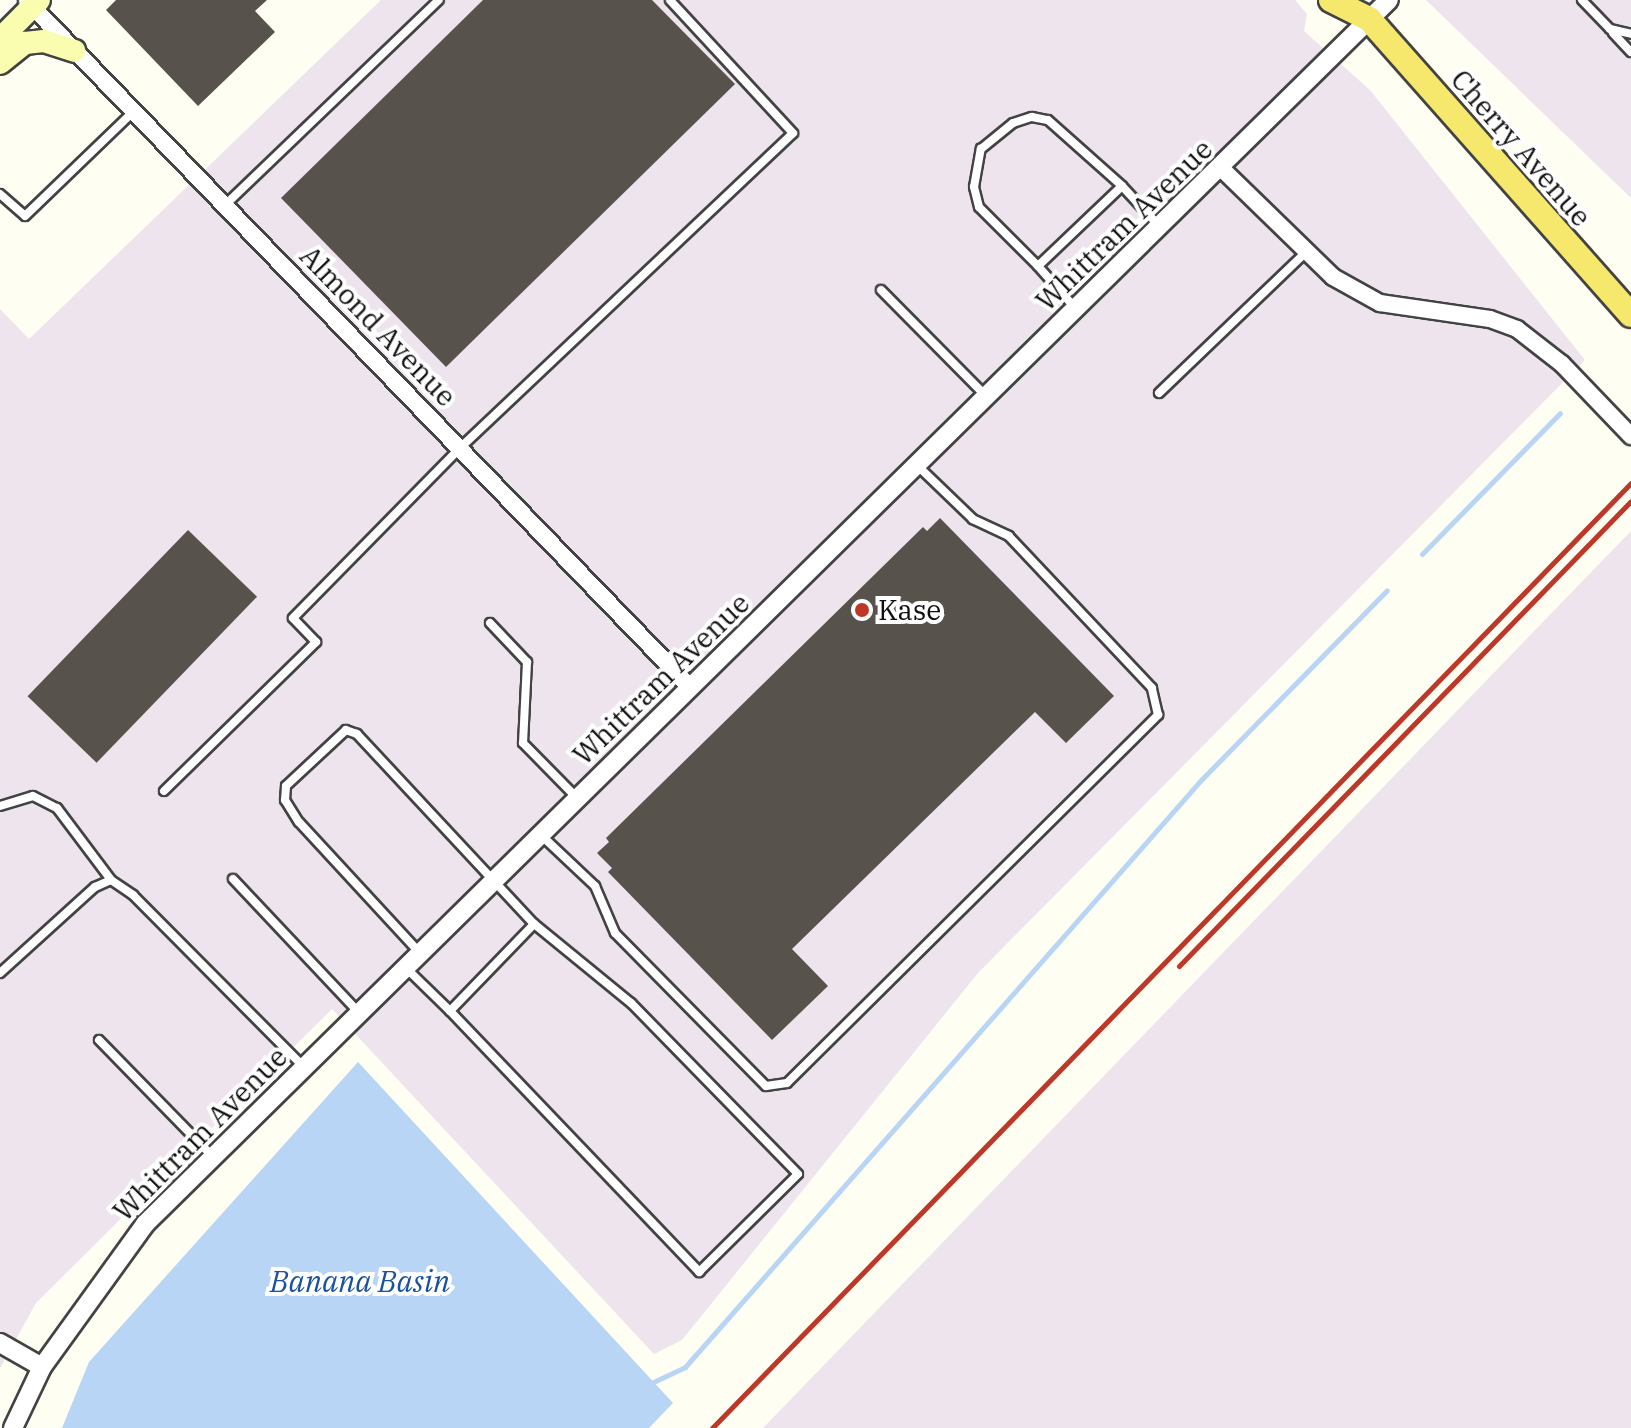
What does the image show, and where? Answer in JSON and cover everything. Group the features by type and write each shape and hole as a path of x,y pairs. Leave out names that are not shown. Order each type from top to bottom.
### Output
{"main road":[{"name":"Cherry Avenue","path":"1331,0 1367,10 1631,315"},
{"path":"0,39 32,3"},
{"path":"0,63 25,43 44,41 74,51"}],"street":[{"name":"Whittram Avenue","path":"13,1428 42,1367 145,1224 1221,168 1367,10 1389,0"},
{"name":"Almond Avenue","path":"32,3 74,51 691,688"},
{"path":"1221,168 1333,277 1380,303 1490,319 1517,329 1586,389 1631,436"},
{"path":"0,1343 42,1367"}],"lane":[{"path":"224,206 439,0"},
{"path":"164,791 316,642 293,618 460,448 793,133 670,0"},
{"path":"1582,0 1631,52"},
{"path":"1610,29 1631,34"},
{"path":"0,194 25,216 133,112"},
{"path":"1077,310 1038,266 1003,237 979,207 974,176 981,149 1013,123 1032,117 1048,120 1122,186 1161,227"},
{"path":"1038,266 1122,186"},
{"path":"1159,393 1307,252"},
{"path":"881,290 987,397"},
{"path":"541,835 595,886 615,933 766,1086 787,1083 1158,715 1152,688 1009,536 973,519 918,466"},
{"path":"490,623 527,662 523,743 578,799"},
{"path":"407,969 699,1272 798,1174 631,1003 534,924 352,730 339,733 302,768 284,792 289,809 422,955"},
{"path":"0,806 33,796 57,808 111,880 133,895 305,1068"},
{"path":"233,879 361,1014"},
{"path":"0,973 95,887 111,880"},
{"path":"450,1011 534,924"},
{"path":"99,1040 213,1158"}],"shaded area":[{"path":"381,0 1295,0 1307,14 1304,31 1370,90 1585,360 978,973 682,1340 654,1354 332,1009 36,1303 0,1368 0,309 29,339"},
{"path":"1631,0 1631,198 1427,1"},
{"path":"1631,531 1631,1428 763,1428 1066,1115"}],"water":[{"name":"Banana Basin","path":"358,1062 673,1403 649,1428 62,1428 89,1362"}],"building":[{"path":"116,0 267,0 255,11 275,32 198,106 106,10"},
{"path":"483,0 652,0 735,84 446,367 281,198"},
{"path":"940,518 1114,696 1066,743 1035,712 792,949 828,986 772,1040 608,872 612,868 597,853 609,842 606,838 923,527 927,531"},
{"path":"188,530 257,597 97,763 28,696"}],"waterway":[{"path":"1422,554 1560,413"},
{"path":"649,1384 685,1367 1202,779 1387,590"}],"railway":[{"path":"712,1428 1631,483"},
{"path":"1179,966 1631,501"}],"place":[{"name":"Kase","path":"862,610"}]}
